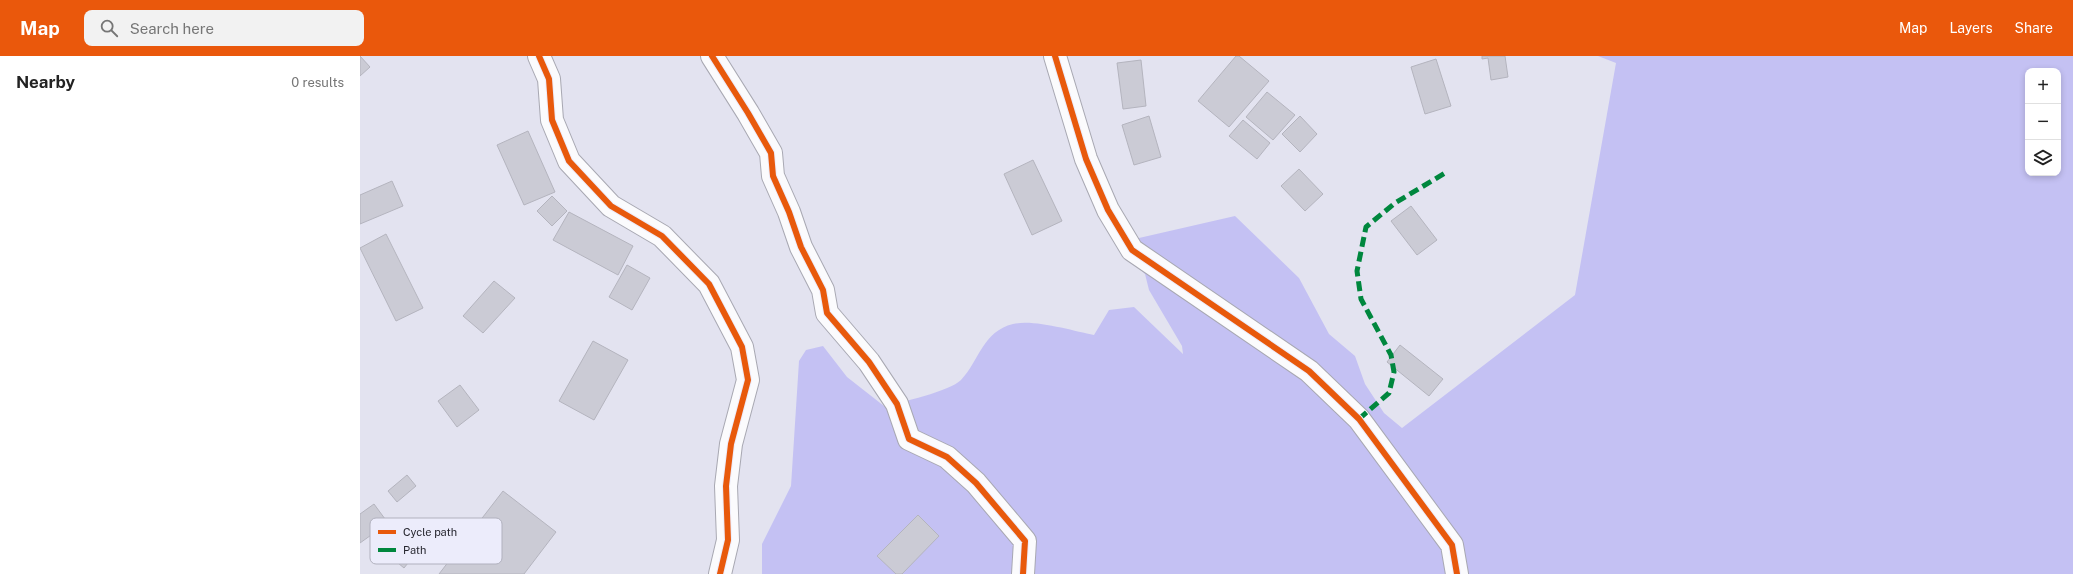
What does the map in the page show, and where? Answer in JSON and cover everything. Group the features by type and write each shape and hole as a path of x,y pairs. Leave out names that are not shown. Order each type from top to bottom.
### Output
{"street":[{"path":"539,56 548,79 552,120 569,161 611,206 662,236 709,284 742,347 748,380 731,444 726,486 728,540 720,574"},
{"path":"712,56 771,153 773,176 789,212 801,247 823,290 827,313 869,362 897,404 909,439 947,457 976,483 1025,541 1023,574"},
{"path":"1055,56 1086,159 1108,210 1132,250 1309,371 1359,419 1452,545 1457,574"}],"shaded area":[{"path":"1598,56 2073,56 2073,574 762,574 762,544 791,486 799,361 806,350 823,346 847,377 884,406 924,396 955,384 961,380 967,372 988,340 995,333 1013,324 1042,324 1094,335 1109,310 1134,307 1183,354 1182,346 1149,290 1145,274 1136,265 1139,238 1235,216 1299,278 1329,334 1355,356 1365,384 1384,413 1402,428 1575,295 1616,63"}],"building":[{"path":"360,56 370,67 360,76"},
{"path":"1236,56 1239,56 1269,81 1229,127 1198,101"},
{"path":"1482,56 1505,56 1508,77 1491,80 1488,58 1482,59"},
{"path":"1436,59 1451,106 1425,114 1411,67"},
{"path":"1141,60 1146,106 1123,109 1117,63"},
{"path":"1267,92 1295,115 1273,140 1246,117"},
{"path":"1149,116 1161,157 1134,165 1122,125"},
{"path":"1300,116 1317,134 1300,152 1282,134"},
{"path":"1243,120 1270,143 1257,159 1229,136"},
{"path":"528,131 555,192 524,205 497,145"},
{"path":"1033,160 1062,221 1032,235 1004,174"},
{"path":"1299,169 1323,194 1305,211 1281,186"},
{"path":"392,181 403,206 360,224 360,195"},
{"path":"552,196 567,211 552,226 537,211"},
{"path":"1411,206 1437,240 1417,255 1391,221"},
{"path":"569,212 633,246 618,275 553,240"},
{"path":"386,234 423,308 396,321 360,248"},
{"path":"627,265 650,278 632,310 609,297"},
{"path":"494,281 515,298 483,333 463,316"},
{"path":"593,341 628,360 594,420 559,401"},
{"path":"1400,345 1443,379 1429,396 1387,362"},
{"path":"460,385 479,410 457,427 438,401"},
{"path":"407,475 416,486 397,502 388,491"},
{"path":"503,491 556,532 524,574 439,574 447,564 502,564 502,518 482,518"},
{"path":"374,504 384,518 370,518 370,536 360,543 360,514"},
{"path":"918,515 939,536 902,574 896,574 877,556"},
{"path":"399,564 407,564 404,568"}],"marked path":[{"path":"1359,419 1389,393 1394,372 1391,355 1361,299 1357,271 1366,227 1395,203 1445,173"}],"cycle path":[{"path":"539,56 549,79 552,120 569,161 611,206 662,236 709,284 742,347 748,380 731,444 726,486 728,540 720,574"},
{"path":"712,56 771,153 773,176 789,212 801,247 823,290 827,313 869,362 897,404 909,439 947,457 976,483 1025,541 1023,574"},
{"path":"1055,56 1086,159 1108,210 1132,250 1309,371 1359,419 1452,545 1457,574"}]}
